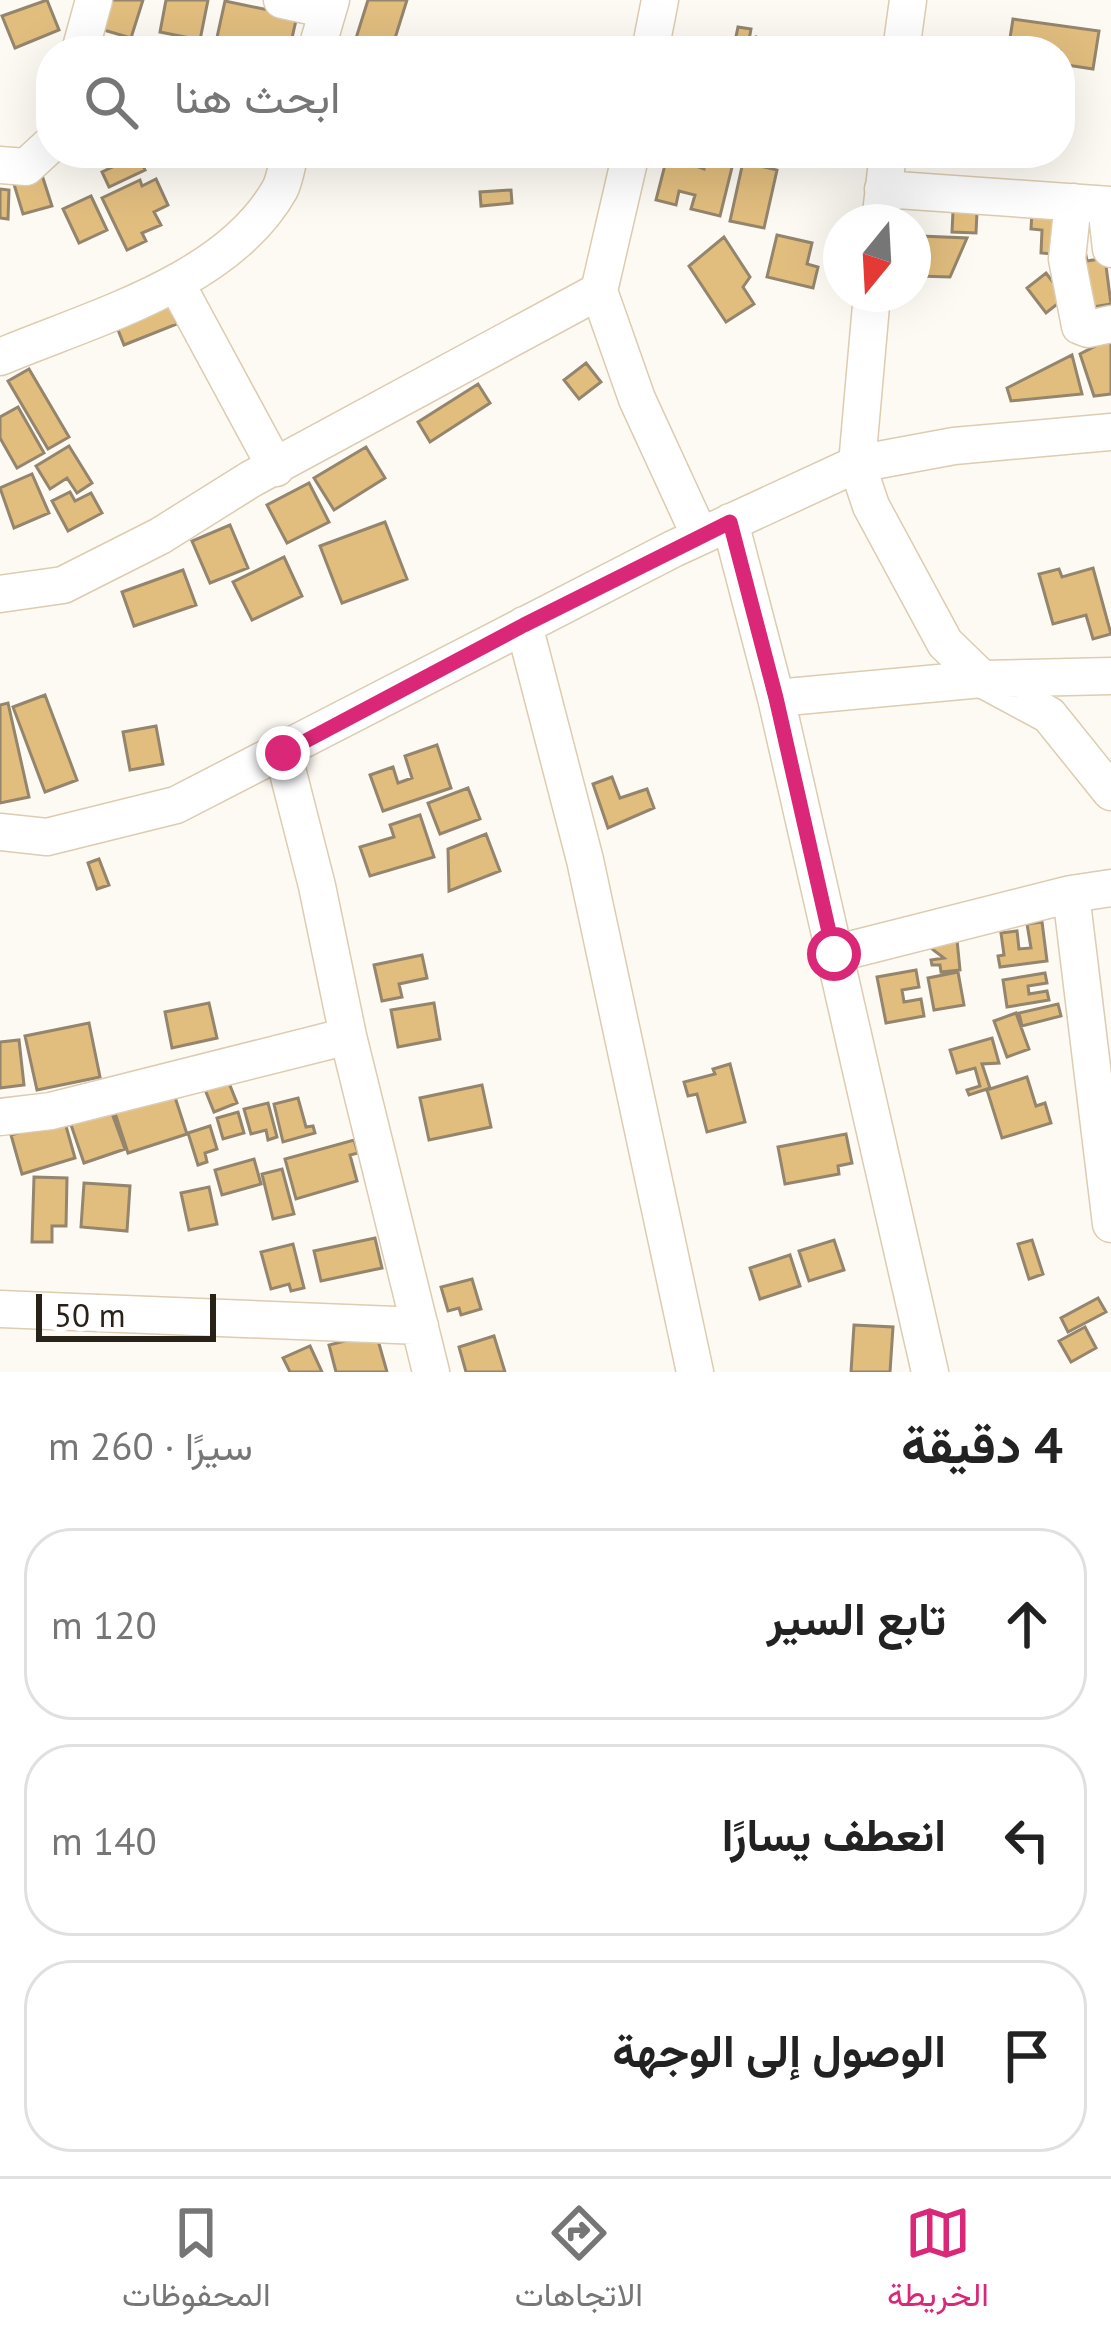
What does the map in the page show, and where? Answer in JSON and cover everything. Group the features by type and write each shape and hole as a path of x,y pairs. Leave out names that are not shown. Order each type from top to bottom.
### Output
{"street":[{"path":"84,36 94,0"},
{"path":"282,0 329,5 320,36"},
{"path":"653,36 660,0"},
{"path":"903,36 908,0"},
{"path":"0,165 26,167 36,158"},
{"path":"0,357 176,283 232,248 281,187 286,168"},
{"path":"628,168 599,291 637,399 715,529 776,698 929,1372"},
{"path":"884,188 1096,204"},
{"path":"1096,204 1111,249"},
{"path":"1096,204 1067,259 1080,326 1111,324"},
{"path":"176,283 276,468"},
{"path":"0,594 63,585 160,536 251,478 599,291"},
{"path":"870,312 857,464 871,506 945,643 982,680 1049,715 1111,792"},
{"path":"0,832 47,837 176,805 715,529 857,464 954,446 1111,432"},
{"path":"524,625 585,860 695,1372"},
{"path":"776,698 982,680 1111,676"},
{"path":"283,753 431,1372"},
{"path":"834,954 1111,888"},
{"path":"1071,894 1111,1224"},
{"path":"0,1117 51,1111 348,1036"},
{"path":"0,1309 420,1326"}],"building":[{"path":"47,0 59,30 15,48 2,16"},
{"path":"108,0 143,0 132,36 100,29"},
{"path":"166,0 208,0 201,36 160,32"},
{"path":"368,0 407,0 396,36 357,36"},
{"path":"225,1 297,16 292,36 217,36"},
{"path":"1013,19 1099,31 1093,69 1075,66 1075,36 1010,36"},
{"path":"738,27 751,29 750,36 736,36"},
{"path":"110,168 145,170 109,187 102,172"},
{"path":"664,168 732,168 720,216 691,209 695,195 679,191 676,205 656,200"},
{"path":"742,168 777,170 764,228 730,221"},
{"path":"41,172 52,206 23,214 13,181"},
{"path":"156,179 168,205 154,212 161,225 142,233 146,241 127,250 102,198 140,180 142,186"},
{"path":"0,189 9,190 8,219 0,218"},
{"path":"511,190 512,203 481,206 480,192"},
{"path":"91,196 107,230 79,243 63,209"},
{"path":"953,211 977,212 976,233 952,232"},
{"path":"1032,212 1065,214 1051,254 1041,253 1042,230 1031,229"},
{"path":"777,235 812,243 807,264 818,267 813,288 767,277"},
{"path":"931,236 967,238 950,277 931,276"},
{"path":"724,237 750,277 743,287 754,304 726,322 689,266"},
{"path":"1084,245 1087,261 1105,258 1111,304 1093,307 1080,290"},
{"path":"1046,273 1065,298 1046,313 1027,288"},
{"path":"161,286 177,324 124,345 109,307"},
{"path":"1111,338 1111,394 1094,396 1080,354"},
{"path":"1072,355 1082,394 1011,401 1007,388"},
{"path":"586,363 601,382 579,399 564,380"},
{"path":"29,369 69,437 48,449 8,381"},
{"path":"478,384 490,403 430,442 418,422"},
{"path":"18,407 44,453 17,468 0,438 0,417"},
{"path":"69,446 92,483 77,493 67,478 50,489 36,466"},
{"path":"366,447 385,478 334,510 314,478"},
{"path":"32,474 49,513 14,528 0,488"},
{"path":"309,483 329,522 287,543 267,505"},
{"path":"70,492 75,501 91,493 102,513 68,531 52,501"},
{"path":"385,522 407,579 342,603 320,546"},
{"path":"230,525 248,568 210,583 192,541"},
{"path":"284,557 302,596 252,620 233,582"},
{"path":"1093,568 1111,634 1093,639 1086,615 1053,624 1039,574 1059,569 1062,577"},
{"path":"183,570 196,605 134,626 122,592"},
{"path":"45,695 77,780 45,792 13,707"},
{"path":"8,703 29,797 0,803 0,705"},
{"path":"156,726 163,764 130,770 123,732"},
{"path":"437,745 451,788 383,811 370,775 393,767 398,783 412,778 405,756"},
{"path":"612,777 620,798 647,789 654,808 608,828 593,784"},
{"path":"468,788 480,819 440,834 428,803"},
{"path":"420,815 434,857 370,876 360,847 394,837 390,825"},
{"path":"486,834 500,871 449,891 448,849"},
{"path":"99,859 109,885 97,889 88,863"},
{"path":"1042,922 1047,961 1000,967 998,956 1004,955 1001,933 1017,931 1019,949 1031,948 1027,924"},
{"path":"957,940 960,970 941,972 940,965 932,965 931,960 944,958 931,943"},
{"path":"422,955 427,978 399,984 402,997 382,1001 374,965"},
{"path":"916,970 919,987 902,990 904,1002 921,999 924,1016 886,1023 877,977"},
{"path":"958,972 964,1005 934,1010 928,978"},
{"path":"1045,973 1047,983 1028,986 1029,994 1047,991 1049,1000 1007,1007 1003,980"},
{"path":"209,1003 217,1038 172,1048 165,1012"},
{"path":"434,1003 440,1039 398,1047 391,1010"},
{"path":"1058,1004 1061,1016 1022,1026 1019,1013"},
{"path":"1016,1013 1029,1049 1007,1057 994,1021"},
{"path":"89,1023 100,1077 37,1090 25,1036"},
{"path":"992,1038 999,1063 982,1064 990,1088 969,1095 967,1090 980,1086 975,1068 957,1073 950,1050"},
{"path":"19,1040 24,1085 0,1088 0,1042"},
{"path":"730,1064 745,1122 707,1132 697,1094 688,1096 684,1082 715,1074 713,1069"},
{"path":"1027,1077 1036,1106 1045,1103 1051,1123 1002,1138 987,1090"},
{"path":"227,1078 237,1103 214,1112 204,1087"},
{"path":"482,1085 491,1127 429,1140 420,1098"},
{"path":"173,1091 187,1134 128,1153 114,1110"},
{"path":"298,1098 306,1127 313,1126 315,1133 283,1142 274,1104"},
{"path":"268,1103 277,1137 268,1140 266,1130 251,1134 244,1109"},
{"path":"110,1108 125,1149 84,1163 70,1122"},
{"path":"238,1112 244,1133 223,1139 217,1118"},
{"path":"64,1119 75,1158 22,1174 11,1135"},
{"path":"210,1126 217,1149 205,1153 207,1162 198,1165 188,1133"},
{"path":"846,1134 852,1163 838,1166 839,1174 785,1184 778,1147"},
{"path":"354,1140 358,1153 350,1155 357,1181 296,1199 285,1159"},
{"path":"254,1159 261,1184 222,1195 215,1170"},
{"path":"282,1169 294,1214 273,1219 262,1174"},
{"path":"34,1177 67,1178 66,1226 52,1226 52,1242 32,1242"},
{"path":"84,1183 130,1186 127,1231 81,1227"},
{"path":"209,1187 217,1224 189,1230 181,1193"},
{"path":"375,1238 382,1268 321,1281 314,1251"},
{"path":"834,1240 844,1270 809,1281 799,1251"},
{"path":"1032,1240 1043,1274 1029,1279 1018,1244"},
{"path":"293,1244 304,1288 291,1291 289,1284 271,1289 261,1252"},
{"path":"790,1255 800,1286 760,1299 750,1268"},
{"path":"472,1279 481,1309 461,1315 459,1308 448,1311 441,1287"},
{"path":"1098,1298 1106,1312 1068,1332 1061,1318"},
{"path":"854,1325 893,1327 890,1372 851,1372"},
{"path":"1085,1327 1096,1348 1071,1362 1059,1341"},
{"path":"376,1333 387,1372 336,1372 329,1345"},
{"path":"494,1336 505,1372 466,1372 459,1347"},
{"path":"310,1346 322,1372 290,1372 283,1358"}],"route":[{"path":"283,753 730,522 834,954"}]}
